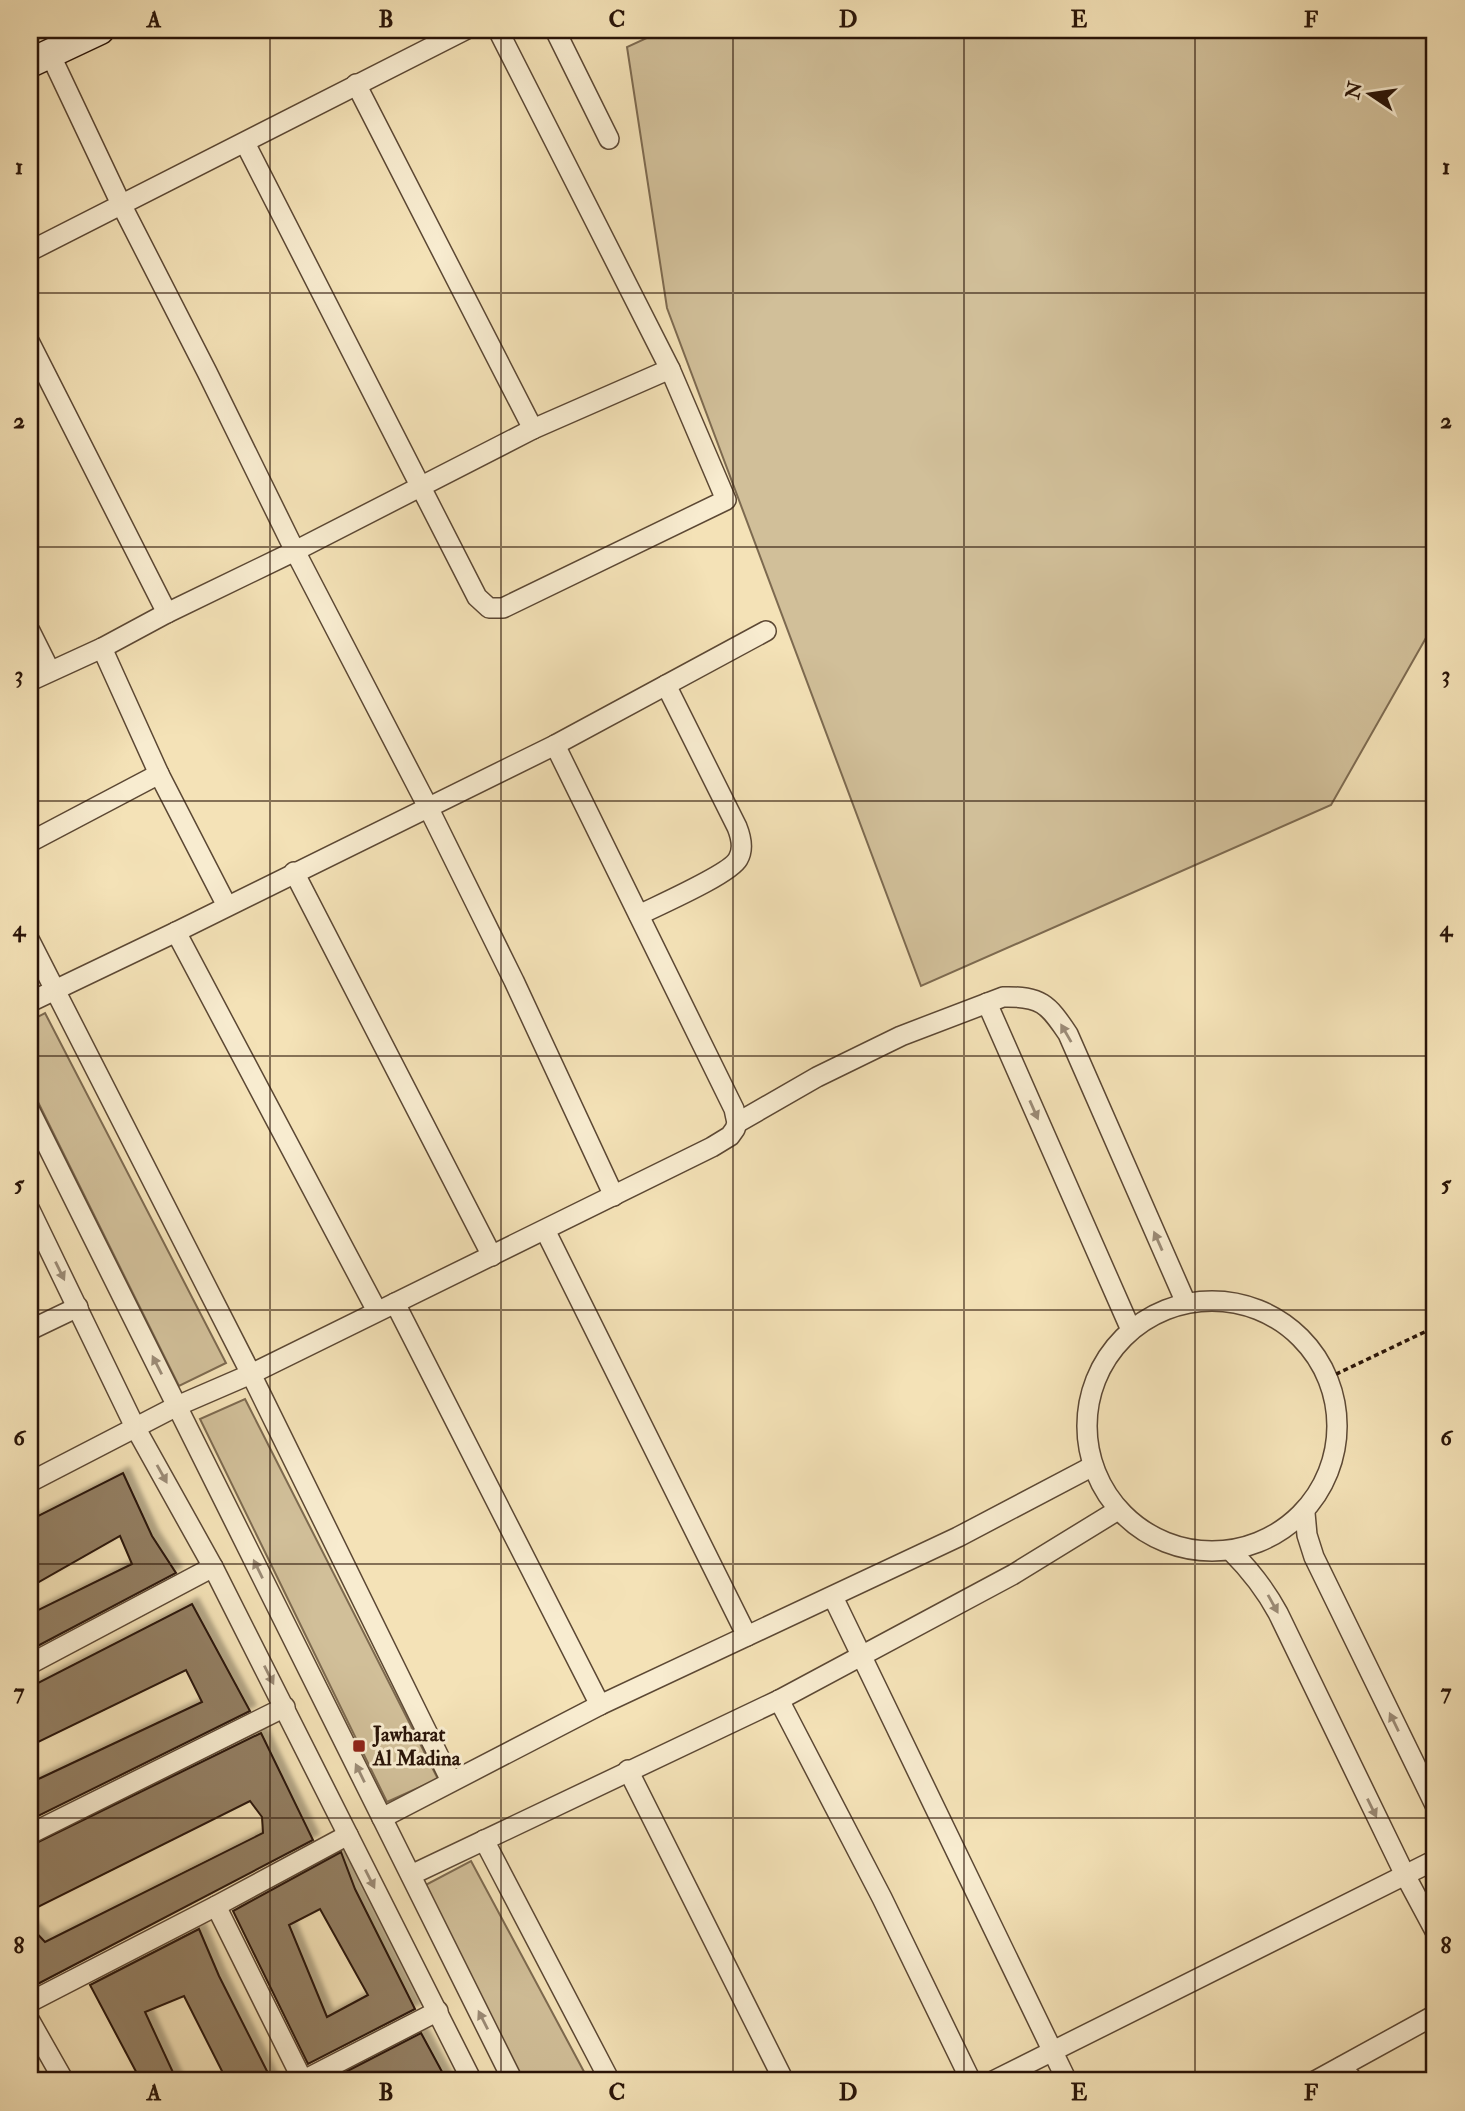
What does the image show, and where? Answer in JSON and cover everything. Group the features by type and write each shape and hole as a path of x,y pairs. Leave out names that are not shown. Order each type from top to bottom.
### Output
{"main road":[{"path":"40,58 100,30"}],"street":[{"path":"30,251 465,30"},
{"path":"245,143 477,597 489,608 503,608 726,500 670,369 498,30"},
{"path":"555,30 609,139"},
{"path":"40,58 121,204 295,551 428,807 514,981 614,1196"},
{"path":"356,84 533,429"},
{"path":"30,343 167,613"},
{"path":"30,681 102,648 533,429 670,369"},
{"path":"30,631 50,671"},
{"path":"30,1002 555,745 766,631"},
{"path":"102,648 159,774 227,906"},
{"path":"639,915 730,869 741,853 741,835 666,685"},
{"path":"555,745 734,1109 737,1123"},
{"path":"30,842 159,774"},
{"path":"294,872 492,1256"},
{"path":"176,932 386,1307 600,1705"},
{"path":"30,941 251,1374 451,1781"},
{"path":"30,1482 177,1406 251,1374 712,1147 730,1136 737,1123 817,1077 901,1036 1003,997 1020,996 1036,1000 1051,1009 1068,1034 1186,1303"},
{"path":"987,1003 1131,1330"},
{"path":"30,1111 513,2081"},
{"path":"30,1210 135,1427 214,1567 472,2081"},
{"path":"545,1230 747,1636"},
{"path":"1229,1301 1271,1315 1305,1341 1328,1378 1337,1419 1333,1461 1305,1513 1259,1543 1231,1551 1199,1552 1169,1545 1141,1530 1118,1510 1103,1489 1093,1466 1087,1429 1091,1392 1107,1358 1131,1330 1157,1313 1186,1303 1229,1301"},
{"path":"30,1330 78,1307"},
{"path":"382,1818 600,1705 958,1537 1093,1466"},
{"path":"411,1875 779,1700 1014,1574 1118,1510"},
{"path":"1305,1513 1307,1535 1314,1557 1435,1805"},
{"path":"1231,1551 1266,1590 1435,1931"},
{"path":"30,1664 214,1567"},
{"path":"832,1597 1067,2081"},
{"path":"779,1700 882,1898 971,2081"},
{"path":"30,1834 285,1707"},
{"path":"628,1770 784,2081"},
{"path":"30,2002 348,1835"},
{"path":"484,1840 610,2081"},
{"path":"993,2081 1435,1860"},
{"path":"216,1906 303,2081 438,2011"},
{"path":"1315,2081 1348,2074 1435,2015"},
{"path":"30,2021 64,2081"}],"path":[{"path":"1328,1378 1435,1326"}],"shaded area":[{"path":"664,30 1435,30 1435,622 1331,805 921,986 667,308 627,47"},
{"path":"45,1013 226,1363 179,1386 30,1086 30,1021"},
{"path":"245,1399 438,1779 387,1802 200,1419"},
{"path":"471,1861 589,2081 520,2081 418,1889"}],"building":[{"path":"123,1473 152,1536 176,1573 30,1650 30,1614 132,1564 120,1536 30,1587 30,1520"},
{"path":"192,1604 250,1711 30,1820 30,1783 202,1702 186,1670 30,1746 30,1687"},
{"path":"261,1733 313,1840 30,1988 30,1926 45,1942 263,1833 262,1817 250,1801 30,1911 30,1846"},
{"path":"341,1852 355,1889 415,2009 308,2064 233,1911","holes":["320,1909 368,1995 327,2017 289,1925"]},
{"path":"199,1929 219,1976 272,2081 227,2081 184,1996 145,2012 177,2081 141,2081 90,1985"},
{"path":"421,2033 447,2081 328,2081"}],"place":[{"name":"Jawharat Al Madina","path":"359,1746"}]}
